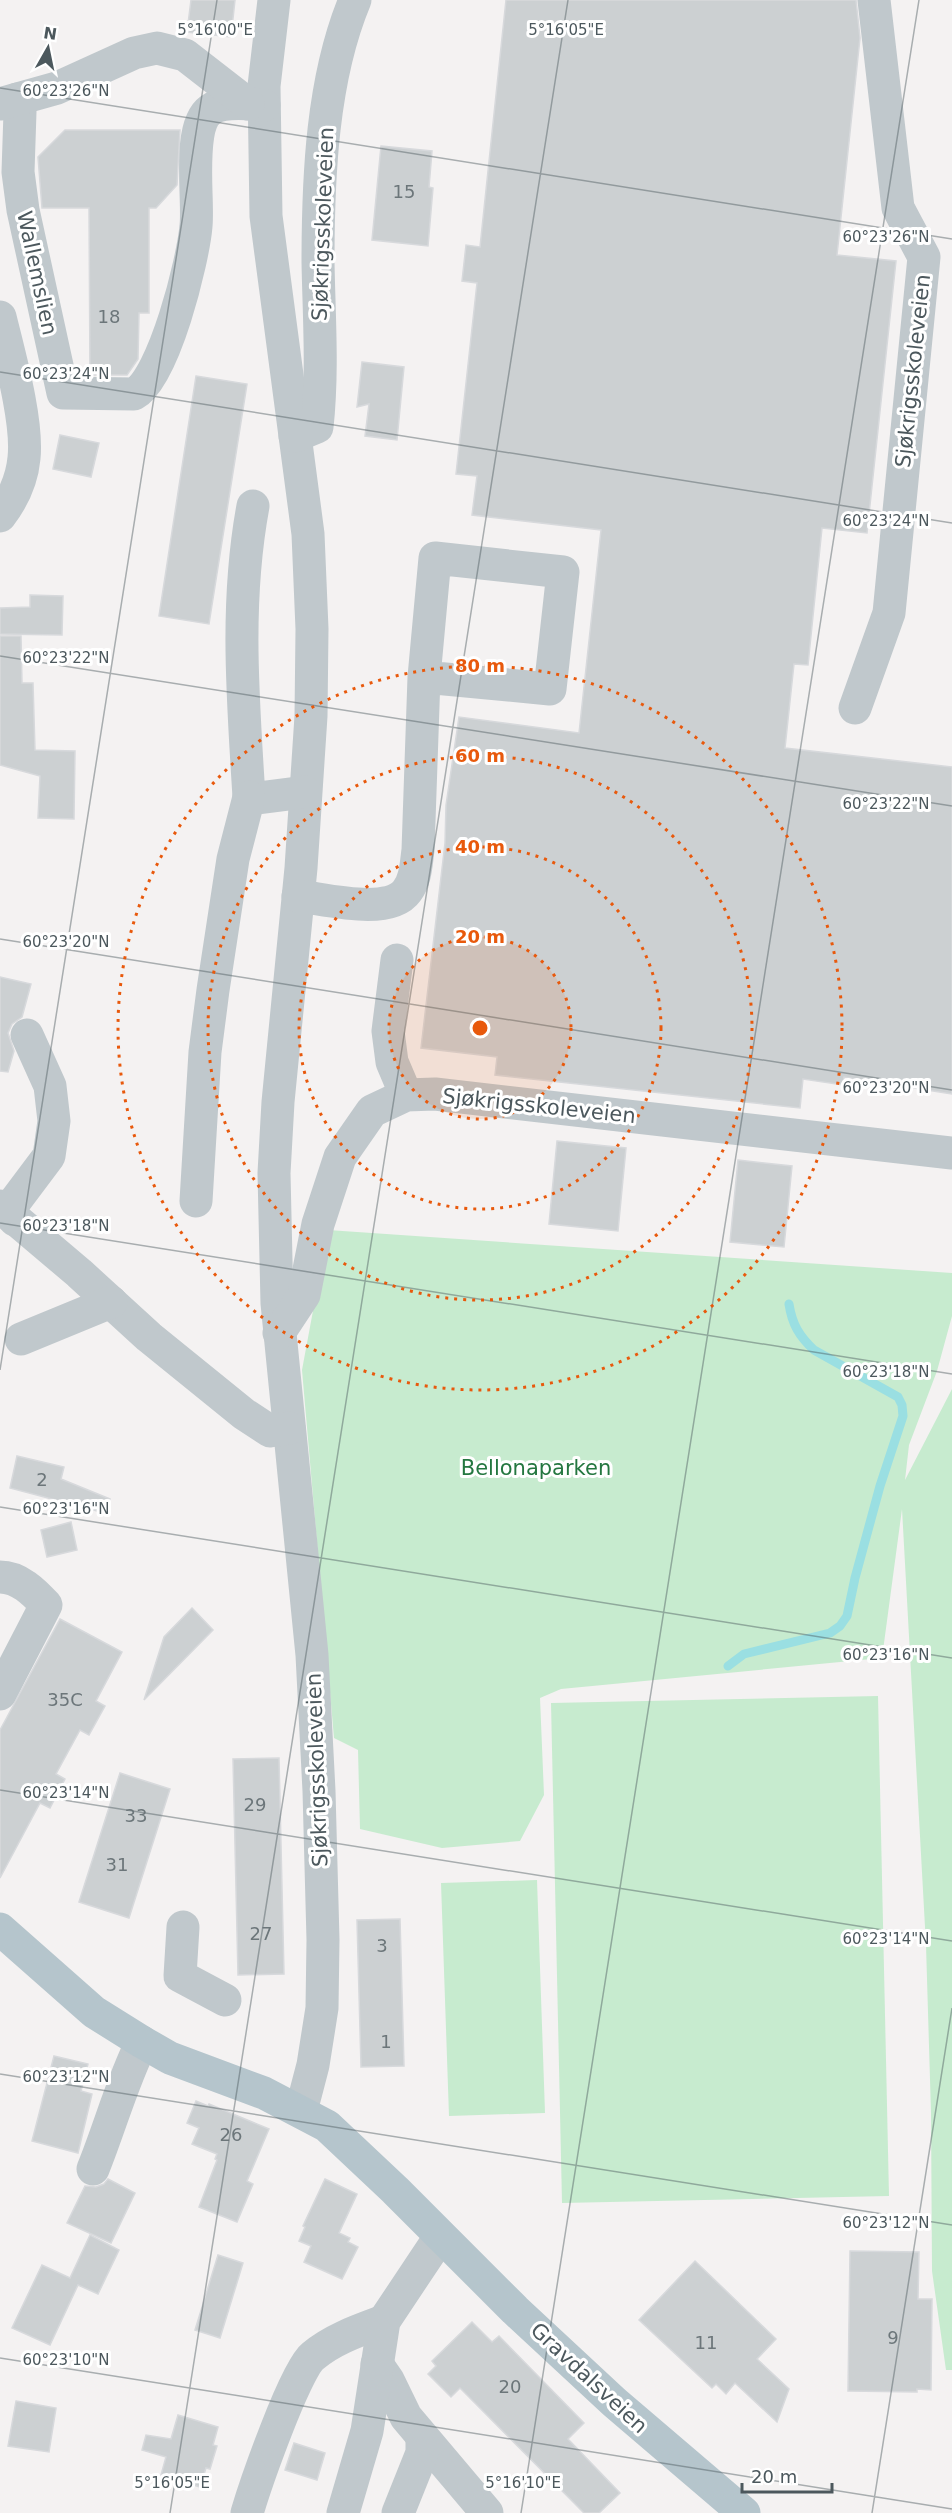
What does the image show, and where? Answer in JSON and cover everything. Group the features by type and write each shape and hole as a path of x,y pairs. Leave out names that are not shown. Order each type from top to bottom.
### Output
{"main road":[{"name":"Gravdalsveien","path":"0,1929 94,2012 142,2042 170,2058 264,2093 327,2126 359,2154 441,2237 614,2402 744,2513"}],"street":[{"name":"Sjøkrigsskoleveien","path":"274,0 264,86 256,104 266,216 308,534 312,629 311,716 274,1173 274,1247 279,1333 312,1655 323,1940 322,2008 313,2065 301,2111"},
{"name":"Sjøkrigsskoleveien","path":"295,436 317,427 321,395 318,260 322,142 334,70 355,0"},
{"name":"Sjøkrigsskoleveien","path":"855,708 889,613 924,257 898,208 874,0"},
{"name":"Wallemslien","path":"8,102 78,80 134,53 157,48 186,56 256,104"},
{"name":"Wallemslien","path":"8,102 20,112 18,172 23,210 63,393 134,394 143,389 157,366 190,264 196,224 196,158 200,125 210,110 226,105 256,104"},
{"path":"0,317 22,418 25,457 18,486 0,516"},
{"path":"196,1201 205,1052 213,990 233,859 249,797 242,650 242,577 253,506"},
{"path":"298,896 373,905 393,902 407,892 415,875 418,850 424,676 435,558 563,572 550,689 424,676"},
{"path":"249,797 305,792"},
{"path":"397,960 388,1031 392,1062 406,1095"},
{"path":"27,1035 50,1086 54,1121 49,1156 7,1212 149,1337 244,1414 270,1431 289,1428"},
{"name":"Sjøkrigsskoleveien","path":"279,1333 304,1295 318,1224 340,1157 372,1111 406,1095 435,1094 952,1153"},
{"path":"21,1339 111,1302"},
{"path":"0,1576 21,1582 46,1605 0,1694"},
{"path":"183,1927 180,1976 225,2000"},
{"path":"93,2169 111,2125 132,2062 142,2042"},
{"path":"344,2513 367,2431 384,2321 441,2237"},
{"path":"248,2513 294,2387 312,2357 346,2336 384,2321"},
{"path":"377,2364 388,2380 406,2417 487,2513"},
{"path":"398,2513 422,2453 422,2438"}],"green space":[{"name":"Bellonaparken","path":"328,1230 952,1273 952,1316 937,1371 909,1445 905,1480 952,1389 952,2370 946,2370 932,2271 931,2113 926,1945 902,1509 882,1658 561,1689 540,1698 544,1795 520,1841 442,1848 360,1829 358,1750 334,1738 302,1370"},
{"path":"878,1696 889,2196 562,2203 551,1703"},
{"path":"537,1880 545,2113 449,2116 441,1883"}],"building":[{"path":"191,0 235,0 231,37 187,32"},
{"path":"506,0 856,0 860,38 837,255 896,261 867,533 822,528 808,665 794,664 785,748 952,767 952,1094 844,1077 843,1085 803,1079 800,1108 495,1075 497,1057 421,1048 445,843 446,805 459,717 579,733 601,530 472,515 477,476 456,474 477,283 462,281 466,245 480,247"},
{"path":"65,130 180,130 177,185 156,208 149,208 149,313 139,313 138,359 127,375 90,375 89,208 42,208 38,157"},
{"path":"381,146 432,151 429,187 433,188 428,246 372,240"},
{"path":"362,362 404,367 397,440 365,436 369,404 357,407"},
{"path":"196,376 247,384 209,624 159,616"},
{"path":"60,435 99,443 91,477 53,469"},
{"path":"30,595 63,596 62,635 0,634 0,608 30,607"},
{"path":"0,636 21,636 22,683 33,683 35,750 75,751 74,819 38,818 40,776 0,765"},
{"path":"0,977 31,984 22,1017 12,1024 8,1033 14,1051 8,1072 0,1071"},
{"path":"557,1141 626,1148 618,1231 549,1224"},
{"path":"738,1160 792,1166 784,1247 730,1242"},
{"path":"17,1456 64,1467 61,1479 110,1499 105,1513 10,1488"},
{"path":"71,1522 77,1550 47,1557 41,1530"},
{"path":"192,1608 213,1630 144,1700 164,1637"},
{"path":"60,1619 122,1652 96,1701 105,1706 89,1735 80,1730 56,1774 65,1779 50,1808 40,1803 0,1878 0,1730"},
{"path":"279,1758 284,1974 238,1975 233,1759"},
{"path":"120,1773 170,1789 129,1918 79,1902"},
{"path":"400,1919 404,2066 361,2067 357,1920"},
{"path":"54,2056 88,2064 81,2091 92,2094 78,2153 32,2141"},
{"path":"196,2101 208,2106 209,2104 269,2129 247,2181 253,2184 237,2222 199,2207 217,2160 215,2159 217,2154 192,2144 199,2128 187,2123"},
{"path":"108,2179 135,2193 111,2243 67,2223 85,2186 96,2187 104,2184"},
{"path":"325,2179 357,2194 339,2233 350,2238 348,2242 358,2247 342,2279 304,2262 311,2246 299,2241 305,2227 303,2226"},
{"path":"90,2235 119,2250 98,2294 78,2285 50,2345 12,2328 42,2265 70,2278"},
{"path":"850,2251 919,2252 918,2299 932,2299 931,2390 917,2389 917,2392 848,2391"},
{"path":"218,2255 243,2263 220,2338 195,2330"},
{"path":"695,2261 776,2339 757,2359 789,2389 777,2422 735,2383 726,2394 716,2384 712,2388 639,2320"},
{"path":"472,2322 492,2342 499,2336 584,2423 568,2439 620,2493 599,2513 584,2513 460,2388 451,2397 428,2374 436,2366 432,2361"},
{"path":"16,2401 56,2408 49,2452 8,2446"},
{"path":"178,2415 218,2427 213,2445 217,2446 210,2469 206,2468 200,2487 161,2475 166,2457 142,2450 146,2435 171,2439"},
{"path":"294,2443 325,2453 317,2480 285,2470"}],"waterway":[{"path":"728,1666 744,1654 830,1633 840,1626 847,1616 880,1486 903,1416 902,1405 898,1397 814,1350 797,1329 789,1304"}]}
